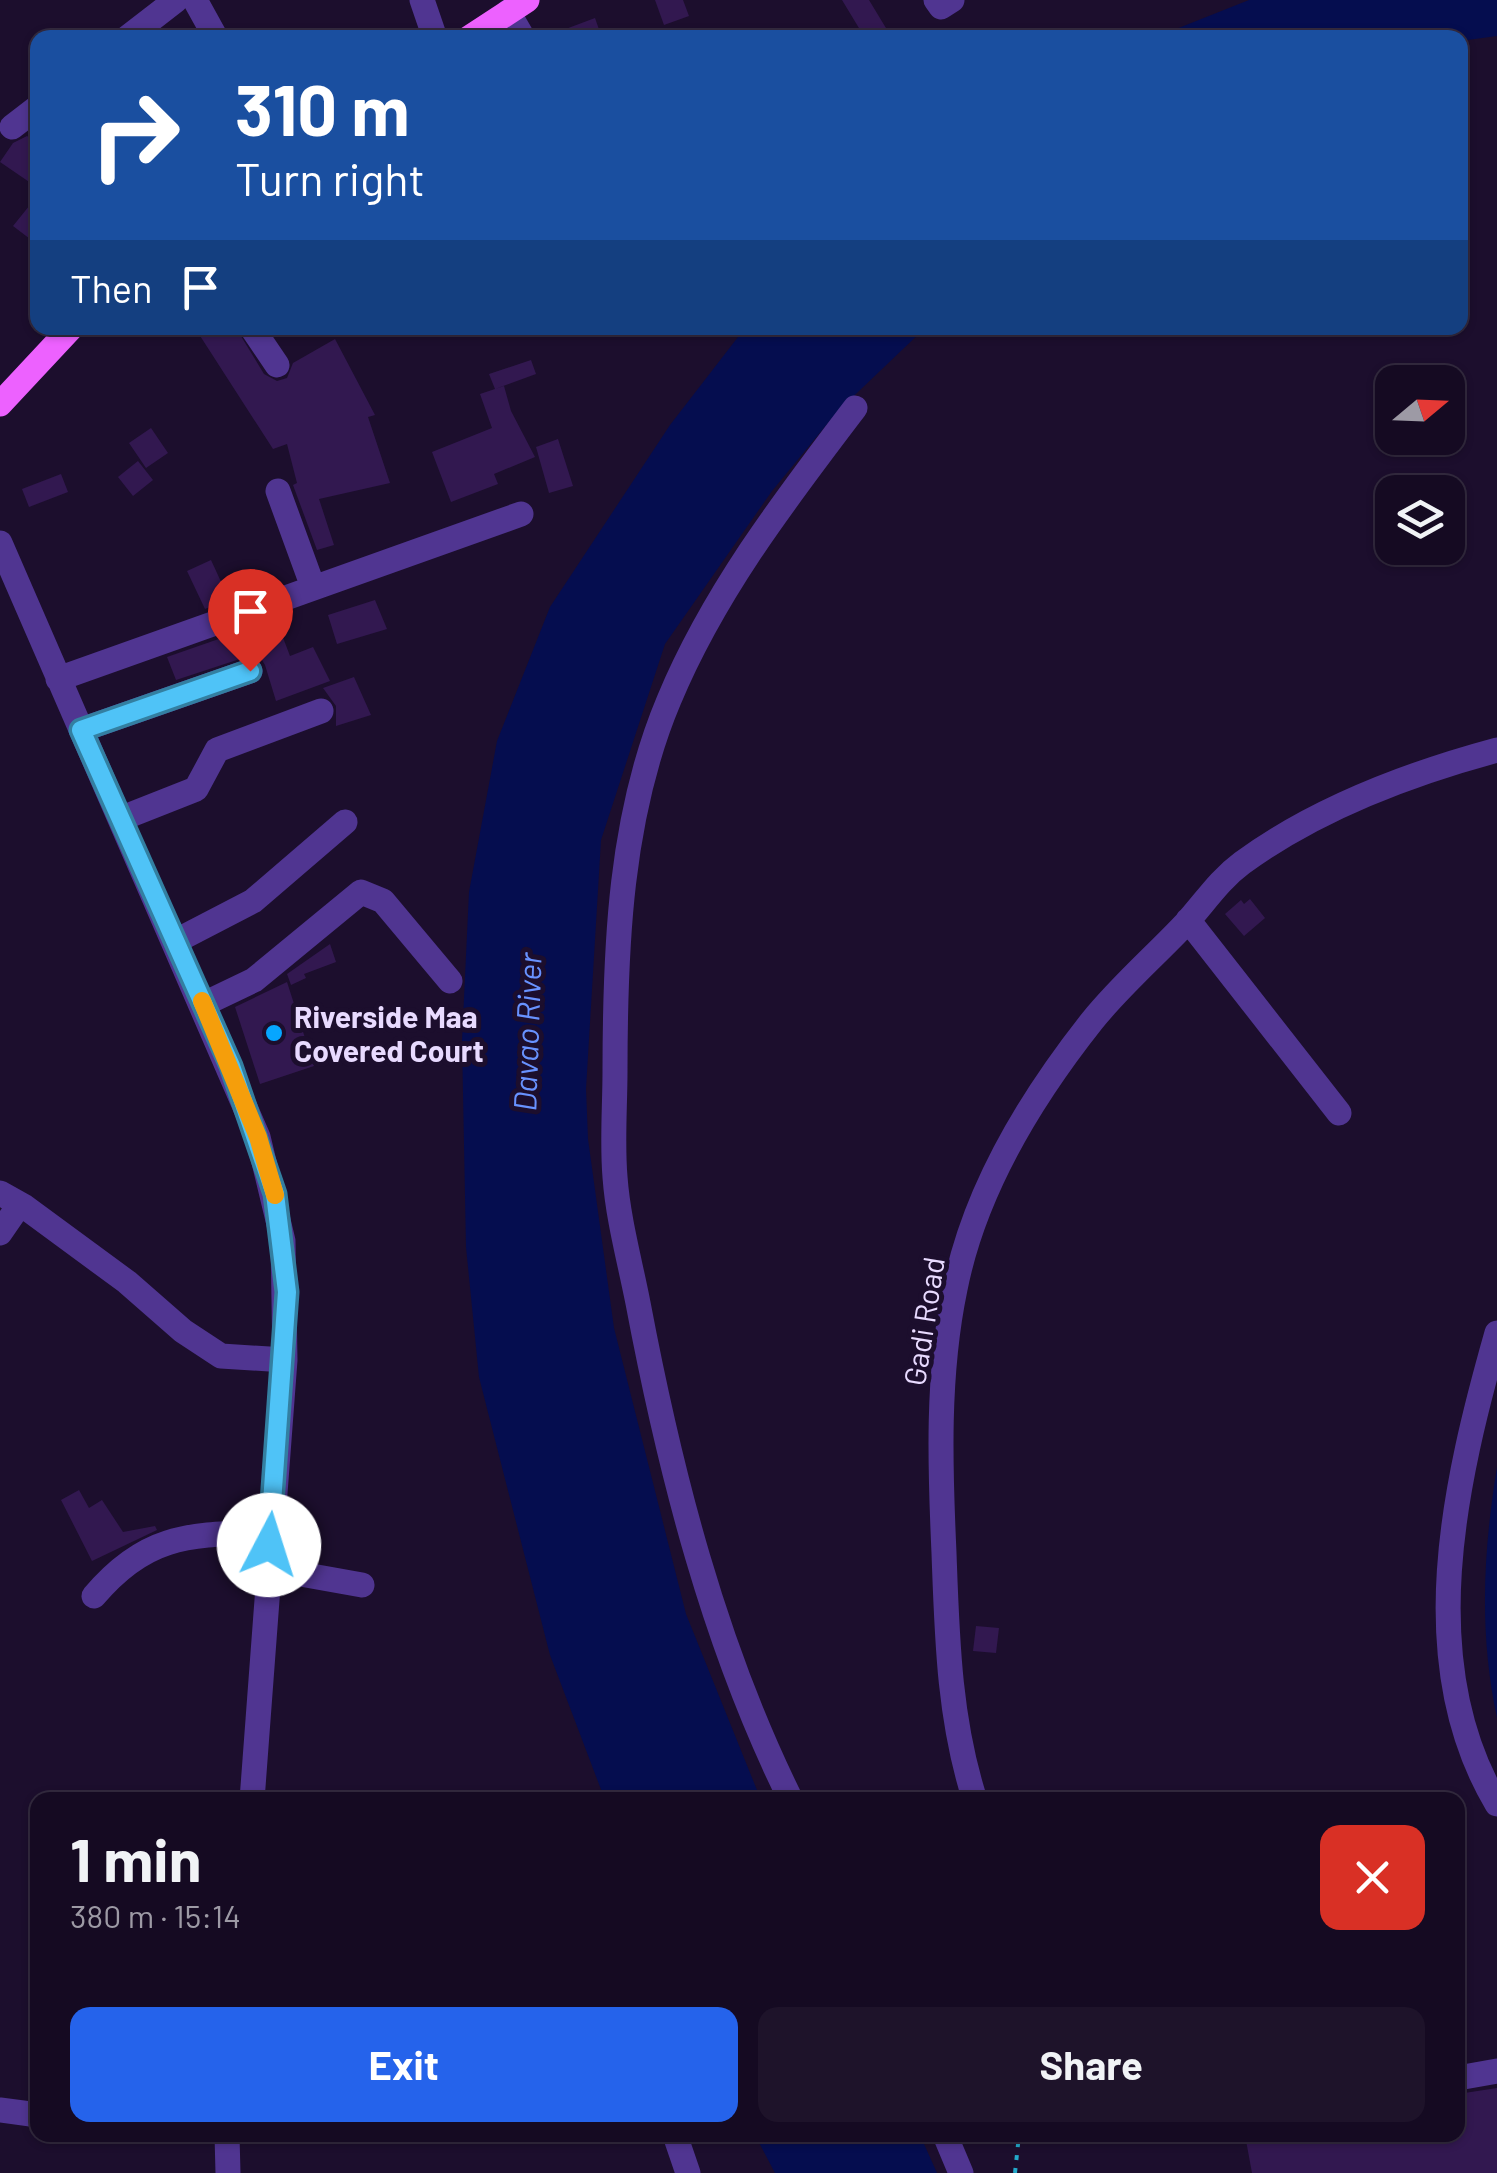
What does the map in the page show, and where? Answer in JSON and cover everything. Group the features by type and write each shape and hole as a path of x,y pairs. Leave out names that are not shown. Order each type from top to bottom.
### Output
{"main road":[{"path":"480,30 518,6"},
{"path":"0,404 65,335"}],"street":[{"path":"138,30 176,0"},
{"path":"195,0 212,30"},
{"path":"422,0 432,30"},
{"path":"936,0 940,7 952,0"},
{"path":"12,127 30,113"},
{"path":"257,335 277,364"},
{"path":"788,1792 707,1588 656,1400 614,1178 616,988 620,918 636,800 668,702 703,628 763,530 855,408"},
{"path":"278,492 313,586"},
{"path":"58,679 522,514"},
{"path":"0,543 204,1004 258,1137 275,1194 286,1275 285,1360 253,1792"},
{"path":"81,730 250,671"},
{"path":"120,819 196,789 217,750 321,711"},
{"name":"Gadi Road","path":"973,1792 954,1709 943,1536 944,1351 956,1285 976,1221 1034,1103 1093,1019 1188,920 1218,882 1298,828 1389,784 1497,750"},
{"path":"176,942 253,901 346,822"},
{"path":"204,1004 254,980 362,892 383,901 450,981"},
{"path":"1188,920 1340,1113"},
{"path":"0,1233 10,1198 220,1356 285,1360"},
{"path":"1497,1333 1471,1424 1448,1566 1450,1643 1464,1719 1497,1804"},
{"path":"94,1596 118,1568 161,1541 270,1532"},
{"path":"268,1568 362,1585"},
{"path":"1465,2077 1497,2072"},
{"path":"0,2110 30,2113"},
{"path":"228,2142 228,2173"},
{"path":"677,2142 688,2173"},
{"path":"948,2142 960,2173"}],"path":[{"path":"1015,2173 1018,2142"}],"water":[{"path":"1249,0 1497,0 1497,36 1468,40 1468,30 1174,30"},
{"name":"Davao River","path":"740,335 918,335 837,412 772,491 665,644 601,840 586,1089 588,1139 614,1328 686,1614 758,1792 602,1792 550,1655 479,1377 466,1247 462,1041 469,892 497,741 550,607 670,425"},
{"path":"1497,1467 1497,1718 1487,1655 1485,1593"},
{"path":"759,2142 923,2142 937,2173 775,2173"}],"building":[{"path":"655,0 683,0 689,16 664,25"},
{"path":"842,0 869,0 887,30 860,30"},
{"path":"595,18 599,30 563,30"},
{"path":"30,138 30,183 0,162 13,143"},
{"path":"30,205 30,239 13,226"},
{"path":"200,335 240,335 264,374 277,381 287,378 293,363 335,339 375,415 368,417 390,483 319,499 334,545 317,550 293,485 297,483 287,444 273,449"},
{"path":"531,360 536,374 495,389 489,374"},
{"path":"504,386 511,411 535,457 494,474 498,484 451,502 432,452 492,428 480,394"},
{"path":"151,428 168,453 146,468 129,443"},
{"path":"558,439 573,486 549,493 536,447"},
{"path":"138,461 153,480 133,496 118,477"},
{"path":"61,474 68,492 29,507 22,489"},
{"path":"211,560 229,599 205,609 187,571"},
{"path":"375,600 387,629 337,644 328,615"},
{"path":"276,619 290,656 313,647 330,681 276,701 259,655 176,680 167,657"},
{"path":"354,677 371,715 336,726 336,706 323,688"},
{"path":"1250,899 1265,918 1244,936 1225,914 1241,900 1244,904"},
{"path":"330,944 336,962 304,974 306,978 291,985 287,974"},
{"name":"Riverside Maa Covered Court","path":"287,982 314,1066 260,1084 235,1007"},
{"path":"79,1490 89,1508 102,1500 123,1532 155,1526 157,1530 92,1561 61,1500"},
{"path":"976,1626 999,1628 996,1653 973,1651"},
{"path":"1497,2088 1497,2173 1252,2173 1246,2142 1465,2142 1465,2093"}],"slow traffic":[{"path":"202,1001 258,1137 275,1195"}],"place":[{"name":"Riverside Maa Covered Court","path":"274,1033"}],"route":[{"path":"250,671 81,730 231,1066 275,1194 287,1292 269,1545"}]}
